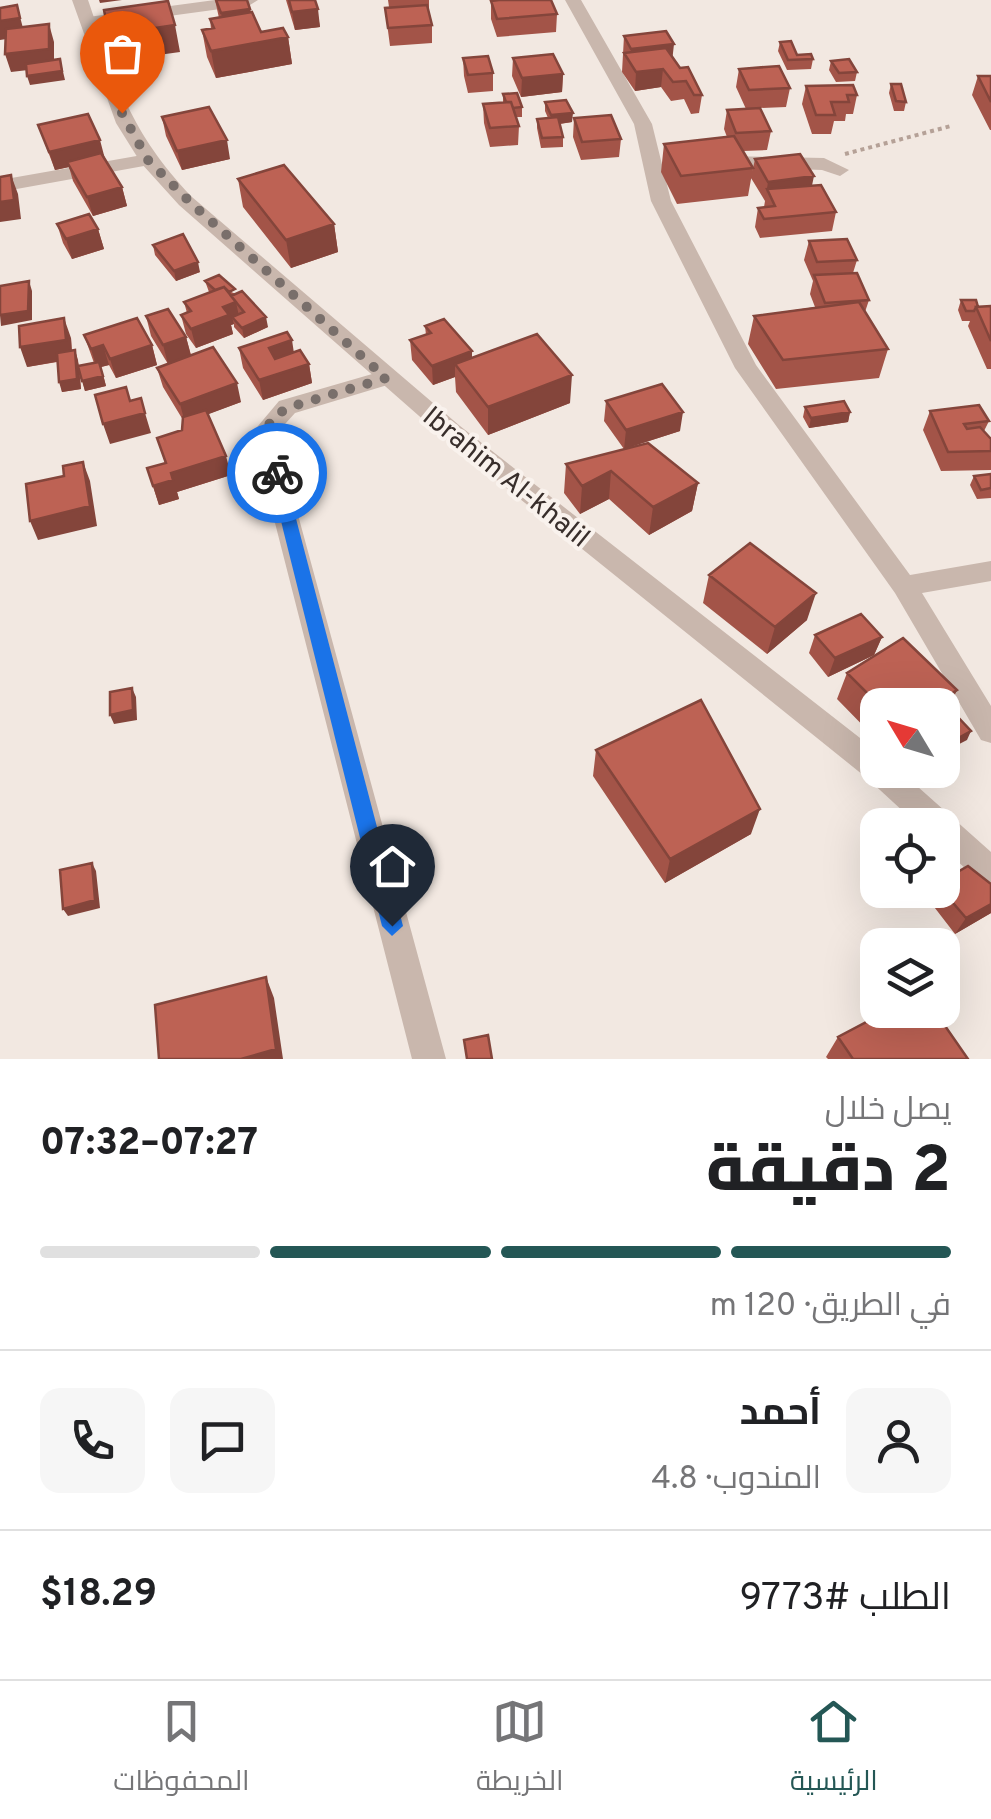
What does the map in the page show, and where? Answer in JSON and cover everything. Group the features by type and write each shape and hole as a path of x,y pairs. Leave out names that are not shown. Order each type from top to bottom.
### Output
{"street":[{"path":"84,11 250,0"},
{"path":"574,0 643,124 658,157 661,201 746,368 904,586 991,731"},
{"name":"Ibrahim Al-khalil","path":"84,11 108,86 148,160 386,378 860,756"},
{"path":"0,186 148,160"},
{"path":"707,161 832,167"},
{"path":"386,378 287,408 273,418 264,433 429,1059"},
{"path":"904,586 991,571"},
{"name":"Ibrahim Al-khalil","path":"898,788 921,808"},
{"name":"Ibrahim Al-khalil","path":"960,843 991,872"}],"path":[{"path":"832,167 878,142 951,126"}],"building":[{"path":"216,0 247,0 250,9 221,13"},
{"path":"289,0 315,0 318,9 292,12"},
{"path":"551,0 557,14 497,19 491,1"},
{"path":"168,1 175,25 109,35 104,10"},
{"path":"17,5 20,18 0,21 0,8"},
{"path":"427,5 432,25 388,28 385,8"},
{"path":"252,12 261,32 283,28 288,37 211,51 202,30 214,28 210,19"},
{"path":"49,24 49,49 5,54 6,29"},
{"path":"666,31 674,44 631,49 624,36"},
{"path":"791,41 797,55 811,54 813,59 788,60 780,42"},
{"path":"666,48 680,68 688,67 702,95 694,95 686,81 673,82 663,69 636,72 624,53"},
{"path":"553,54 563,74 522,78 513,58"},
{"path":"488,56 493,73 468,75 463,58"},
{"path":"60,59 62,71 27,76 26,64"},
{"path":"849,59 857,72 839,73 831,61"},
{"path":"779,66 790,88 749,90 739,69"},
{"path":"978,76 991,76 991,102"},
{"path":"891,84 901,84 906,102 896,101"},
{"path":"853,85 857,95 847,95 849,102 831,102 835,115 816,115 806,86"},
{"path":"517,93 522,107 513,108 503,94"},
{"path":"566,100 573,113 551,115 545,102"},
{"path":"511,102 519,126 490,128 483,104"},
{"path":"209,107 227,140 177,151 162,117"},
{"path":"760,108 771,131 736,133 727,110"},
{"path":"88,114 100,140 49,152 38,125"},
{"path":"611,115 621,139 582,142 574,118"},
{"path":"558,117 563,137 542,138 537,119"},
{"path":"734,136 753,168 681,176 664,144"},
{"path":"101,153 122,187 87,197 67,162"},
{"path":"800,154 814,176 768,182 755,159"},
{"path":"284,165 334,224 286,240 238,179"},
{"path":"11,175 14,200 0,202 0,177"},
{"path":"821,185 836,212 764,219 758,208 775,206 767,189"},
{"path":"89,214 98,229 66,239 57,224"},
{"path":"183,234 198,262 174,271 153,245"},
{"path":"847,239 857,260 817,262 809,241"},
{"path":"857,273 869,300 825,303 814,275"},
{"path":"219,275 235,289 215,290 205,281"},
{"path":"29,281 28,311 0,315 0,286"},
{"path":"224,287 236,302 223,307 229,315 191,329 181,315 191,311 184,302"},
{"path":"242,291 266,317 242,328 232,317 244,312 231,296"},
{"path":"961,300 976,300 978,307 966,311"},
{"path":"859,302 888,349 783,360 754,316"},
{"path":"991,306 991,341 976,307"},
{"path":"168,309 186,337 163,345 146,316"},
{"path":"64,318 66,340 20,347 19,326"},
{"path":"137,318 152,345 110,359 103,345 91,349 84,335"},
{"path":"444,319 472,351 432,366 410,340 431,333 425,326"},
{"path":"287,332 292,340 269,348 275,359 300,350 309,364 259,380 239,348"},
{"path":"537,334 572,375 488,407 455,364"},
{"path":"213,347 237,383 180,404 157,368"},
{"path":"75,350 77,379 59,382 57,353"},
{"path":"99,362 103,376 82,381 78,366"},
{"path":"662,384 683,412 626,430 606,401"},
{"path":"126,387 130,401 141,398 145,413 103,424 95,395"},
{"path":"844,401 850,412 811,418 805,407"},
{"path":"979,405 989,421 964,424 967,429 980,427 991,439 991,451 948,452 930,411"},
{"path":"206,410 226,456 171,473 173,480 153,486 147,468 166,463 157,438 182,430 183,417"},
{"path":"648,443 698,483 653,507 611,471 582,486 566,464"},
{"path":"83,462 90,506 30,521 26,484 64,476 63,466"},
{"path":"991,474 991,488 981,490 974,476"},
{"path":"750,543 816,593 775,627 709,575"},
{"path":"861,614 882,637 835,658 815,635"},
{"path":"903,638 955,688 862,688 847,673"},
{"path":"132,688 133,710 110,715 110,692"},
{"path":"701,700 760,809 670,859 596,750"},
{"path":"960,719 971,731 960,737"},
{"path":"92,863 95,900 63,909 60,870"},
{"path":"968,866 991,884 991,904 966,918 957,908 960,871"},
{"path":"266,977 276,1049 241,1059 159,1059 155,1005"},
{"path":"860,1025 946,1028 968,1059 853,1059 838,1037"},
{"path":"488,1035 492,1059 467,1059 464,1040"}],"way so far":[{"path":"122,113 148,160 386,378 287,408 273,418 264,433 277,473"}],"route":[{"path":"277,473 392,926"}]}
